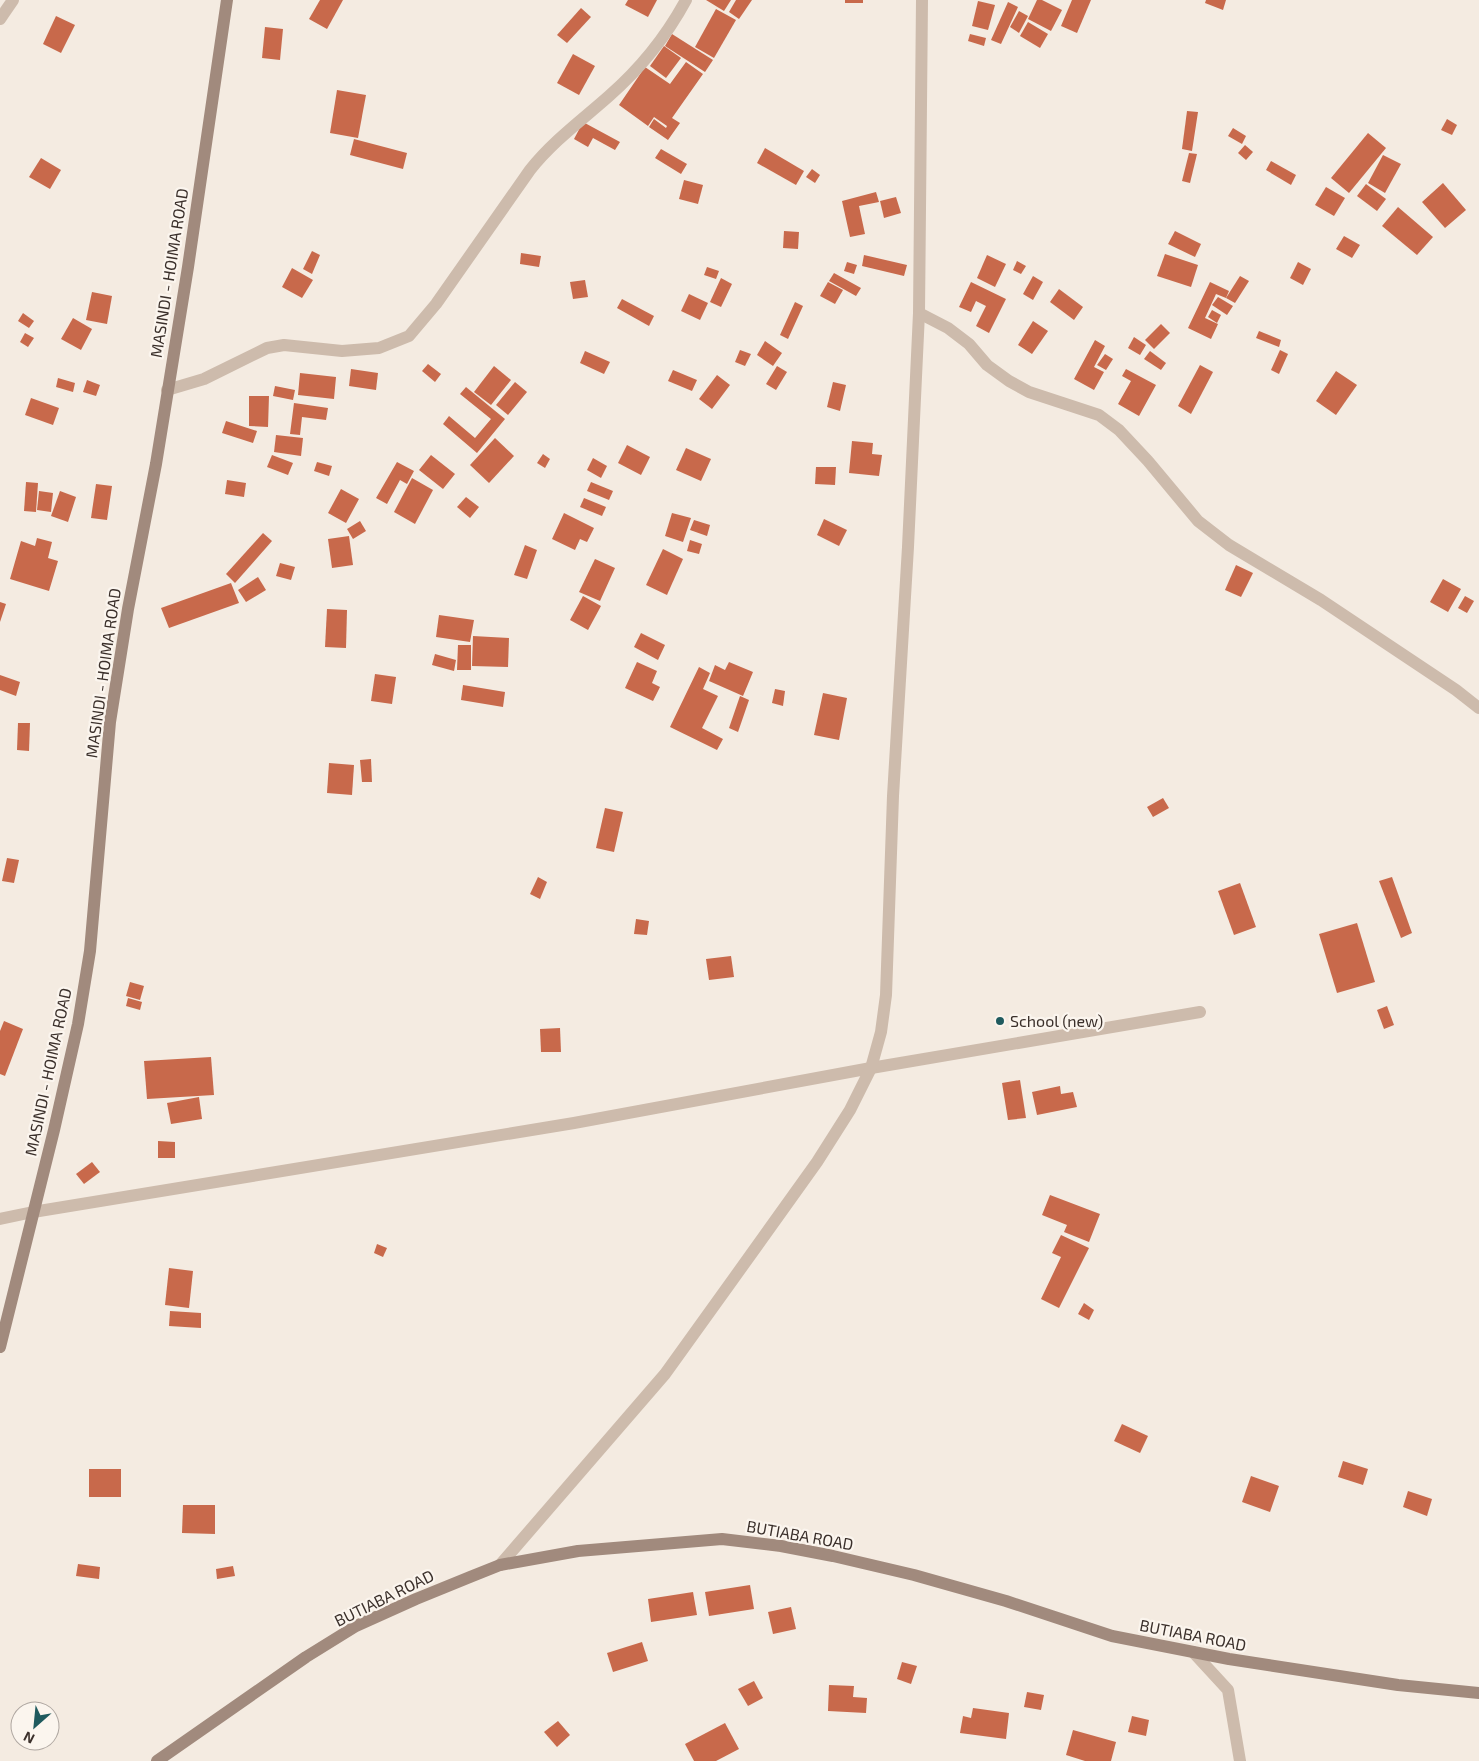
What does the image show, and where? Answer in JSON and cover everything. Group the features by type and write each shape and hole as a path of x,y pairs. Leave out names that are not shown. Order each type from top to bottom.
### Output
{"main road":[{"name":"MASINDI - HOIMA ROAD","path":"0,1347 54,1130 78,1024 90,951 110,722 128,608 156,464 188,267 227,0"},
{"name":"BUTIABA ROAD","path":"156,1761 356,1626 500,1565 578,1551 722,1539 833,1556 914,1575 1006,1601 1112,1636 1193,1652 1398,1685 1479,1693"}],"street":[{"path":"0,19 13,0"},
{"path":"167,390 204,379 267,348 284,345 342,351 379,348 409,336 436,304 545,150 610,95 646,61 674,23 686,0"},
{"path":"500,1565 665,1374 817,1162 850,1110 871,1068 881,1032 886,995 893,796 908,547 919,313 922,0"},
{"path":"919,313 948,328 970,344 987,365 1009,381 1029,392 1106,420 1119,430 1148,461 1198,521 1229,545 1321,600 1456,690 1479,708"},
{"path":"0,1219 574,1123 871,1068 1200,1012"},
{"path":"1193,1652 1228,1690 1240,1761"}],"building":[{"path":"320,0 343,0 327,29 309,19"},
{"path":"628,0 657,0 648,17 625,5"},
{"path":"706,0 731,0 724,11"},
{"path":"736,0 752,0 739,19 729,12"},
{"path":"845,0 863,0 863,3 845,3"},
{"path":"1037,0 1042,0 1062,10 1051,31 1028,19"},
{"path":"1072,0 1091,0 1077,33 1061,26"},
{"path":"1206,0 1226,0 1223,10 1205,3"},
{"path":"978,1 995,5 988,30 972,26"},
{"path":"1008,2 1018,7 1001,44 991,40"},
{"path":"581,8 591,17 567,43 557,35"},
{"path":"716,9 736,20 714,58 695,47"},
{"path":"1019,11 1028,16 1019,33 1010,27"},
{"path":"56,16 75,25 61,53 43,44"},
{"path":"1028,22 1048,34 1040,48 1020,36"},
{"path":"265,27 283,29 280,60 262,58"},
{"path":"672,34 713,60 705,72 665,46"},
{"path":"970,34 986,38 984,46 968,41"},
{"path":"664,46 681,58 666,78 650,66"},
{"path":"573,54 595,66 579,95 557,83"},
{"path":"686,62 703,74 672,118 680,123 668,140 649,127 654,119 666,128 667,126 654,117 648,126 619,105 645,67 670,84"},
{"path":"337,90 366,95 358,138 330,133"},
{"path":"1187,111 1198,112 1192,151 1182,149"},
{"path":"1447,119 1457,125 1452,135 1441,130"},
{"path":"583,122 620,142 615,150 593,138 588,147 574,139"},
{"path":"1233,128 1246,136 1242,144 1228,136"},
{"path":"1368,133 1386,148 1349,193 1331,178"},
{"path":"354,139 407,153 403,169 350,155"},
{"path":"1245,145 1253,152 1246,160 1238,153"},
{"path":"765,148 804,171 796,185 757,163"},
{"path":"661,149 687,164 681,174 655,158"},
{"path":"1189,153 1197,154 1190,183 1182,181"},
{"path":"1383,155 1401,164 1385,193 1368,183"},
{"path":"41,158 61,170 50,189 29,177"},
{"path":"1271,161 1296,175 1291,185 1266,170"},
{"path":"812,169 820,175 815,183 806,177"},
{"path":"684,180 703,185 698,204 679,199"},
{"path":"1443,183 1466,210 1445,228 1422,202"},
{"path":"1366,184 1386,199 1377,211 1357,196"},
{"path":"1326,187 1345,198 1334,216 1315,205"},
{"path":"876,192 879,202 859,206 865,234 850,237 842,201"},
{"path":"896,197 901,213 884,218 880,201"},
{"path":"1398,207 1433,237 1417,255 1382,226"},
{"path":"784,231 799,232 798,249 783,248"},
{"path":"1175,231 1201,244 1195,257 1168,244"},
{"path":"1344,236 1360,245 1352,258 1336,249"},
{"path":"312,251 320,255 312,274 303,269"},
{"path":"521,253 541,256 539,267 520,264"},
{"path":"1165,254 1198,265 1191,287 1157,276"},
{"path":"864,255 907,265 904,276 862,266"},
{"path":"987,255 1006,264 995,287 977,278"},
{"path":"1017,261 1026,266 1021,274 1013,270"},
{"path":"847,262 857,265 854,274 844,271"},
{"path":"1298,262 1311,269 1303,285 1290,278"},
{"path":"707,267 719,271 716,279 704,275"},
{"path":"292,268 313,280 302,298 282,287"},
{"path":"834,273 861,288 856,296 829,281"},
{"path":"1033,276 1043,282 1033,300 1023,294"},
{"path":"1240,276 1249,281 1235,303 1226,298"},
{"path":"721,278 732,284 721,307 710,302"},
{"path":"585,280 588,297 573,299 570,282"},
{"path":"828,282 843,290 835,304 820,296"},
{"path":"971,282 1006,299 989,333 976,326 986,306 976,301 971,312 959,307"},
{"path":"1210,282 1229,291 1226,298 1216,294 1205,318 1218,324 1211,339 1188,328"},
{"path":"1059,289 1083,307 1074,320 1050,302"},
{"path":"92,292 112,296 107,324 86,320"},
{"path":"689,294 708,303 700,320 681,311"},
{"path":"1218,297 1233,306 1227,315 1212,305"},
{"path":"622,299 654,316 649,326 617,308"},
{"path":"795,302 803,306 788,339 780,335"},
{"path":"1212,310 1221,315 1217,323 1208,317"},
{"path":"23,313 34,321 29,328 18,321"},
{"path":"73,318 92,329 81,350 61,339"},
{"path":"1033,321 1048,331 1032,354 1018,345"},
{"path":"1161,324 1170,333 1154,349 1145,340"},
{"path":"1259,331 1281,340 1279,347 1256,338"},
{"path":"25,333 34,338 28,347 20,342"},
{"path":"1134,337 1146,345 1140,355 1128,348"},
{"path":"1095,340 1105,346 1094,367 1104,372 1094,390 1074,379"},
{"path":"765,341 782,353 773,366 757,355"},
{"path":"740,350 751,354 745,366 735,362"},
{"path":"1280,350 1288,354 1279,374 1271,370"},
{"path":"585,351 610,362 604,374 580,363"},
{"path":"1150,351 1166,363 1161,370 1144,359"},
{"path":"1105,354 1113,359 1106,370 1097,365"},
{"path":"428,364 441,374 435,382 422,371"},
{"path":"1200,365 1213,372 1191,414 1178,406"},
{"path":"494,366 511,380 491,405 474,392"},
{"path":"777,366 787,372 776,390 766,384"},
{"path":"351,369 378,373 376,390 349,386"},
{"path":"1126,369 1156,385 1139,416 1118,404 1131,381 1122,376"},
{"path":"673,370 697,380 692,391 668,381"},
{"path":"1336,371 1357,385 1336,415 1316,401"},
{"path":"300,373 336,377 334,399 298,395"},
{"path":"717,375 730,385 712,409 699,399"},
{"path":"58,378 75,383 73,392 56,387"},
{"path":"87,380 100,385 96,396 83,392"},
{"path":"515,382 527,392 508,415 496,405"},
{"path":"833,382 846,385 840,411 827,407"},
{"path":"275,386 295,390 293,400 273,396"},
{"path":"466,387 505,419 477,453 443,424 449,416 475,438 491,419 460,394"},
{"path":"249,396 269,396 268,427 249,426"},
{"path":"31,398 59,408 53,425 25,415"},
{"path":"294,403 328,408 326,420 302,417 300,435 290,434"},
{"path":"226,421 257,431 253,443 222,433"},
{"path":"276,435 303,438 301,456 274,452"},
{"path":"495,438 514,456 489,483 470,465"},
{"path":"852,441 873,443 872,454 882,455 879,476 849,473"},
{"path":"627,445 650,457 641,475 618,463"},
{"path":"686,448 711,459 701,481 676,470"},
{"path":"543,454 550,459 545,468 537,463"},
{"path":"272,455 293,463 288,475 267,467"},
{"path":"431,455 455,474 443,489 419,470"},
{"path":"593,458 607,466 601,478 587,470"},
{"path":"317,462 332,466 329,476 314,471"},
{"path":"397,462 414,471 407,484 400,480 387,504 376,498"},
{"path":"816,467 836,467 835,485 815,484"},
{"path":"412,478 433,490 415,524 394,512"},
{"path":"227,480 246,483 244,497 225,494"},
{"path":"26,482 38,483 36,512 24,511"},
{"path":"591,482 613,491 609,500 587,491"},
{"path":"96,484 112,486 107,520 91,518"},
{"path":"341,489 359,499 346,523 328,513"},
{"path":"39,491 53,493 51,512 37,510"},
{"path":"60,491 76,497 68,522 51,516"},
{"path":"466,497 479,507 470,518 457,507"},
{"path":"584,498 606,507 602,516 580,507"},
{"path":"564,513 594,528 587,542 580,539 575,550 552,539"},
{"path":"672,513 691,518 683,542 665,536"},
{"path":"824,519 847,530 839,546 817,535"},
{"path":"694,520 710,525 707,536 690,530"},
{"path":"360,521 366,531 353,539 347,529"},
{"path":"263,533 272,541 235,583 226,574"},
{"path":"349,536 353,565 332,568 328,539"},
{"path":"37,538 52,542 48,558 58,561 49,591 10,579 21,541 35,546"},
{"path":"690,540 702,544 699,554 687,551"},
{"path":"525,545 537,550 527,579 514,575"},
{"path":"663,549 683,559 667,595 646,585"},
{"path":"595,559 615,568 600,601 579,592"},
{"path":"280,563 295,567 291,580 276,576"},
{"path":"1236,565 1253,573 1241,597 1225,590"},
{"path":"258,577 266,590 246,602 238,590"},
{"path":"1443,579 1461,589 1448,612 1430,602"},
{"path":"231,583 239,603 169,628 161,608"},
{"path":"583,596 601,606 588,630 570,620"},
{"path":"1465,596 1474,601 1467,613 1458,608"},
{"path":"0,602 6,604 0,622"},
{"path":"327,609 347,610 346,648 325,647"},
{"path":"439,615 474,620 470,642 436,637"},
{"path":"641,633 665,645 658,660 634,647"},
{"path":"473,636 509,638 508,667 472,666"},
{"path":"458,645 471,645 471,670 457,670"},
{"path":"435,654 456,660 454,671 432,665"},
{"path":"637,662 657,671 652,683 660,687 653,701 625,688"},
{"path":"729,662 753,672 743,696 709,681 715,665 725,670"},
{"path":"699,667 710,673 703,689 718,696 702,728 723,739 717,750 670,727"},
{"path":"375,674 396,677 392,704 371,701"},
{"path":"0,675 20,682 16,696 0,690"},
{"path":"463,685 505,692 503,707 461,700"},
{"path":"775,689 785,691 783,706 772,703"},
{"path":"823,693 847,698 839,740 814,735"},
{"path":"740,696 749,700 738,732 729,728"},
{"path":"18,723 30,723 29,751 17,750"},
{"path":"371,759 372,782 362,782 360,760"},
{"path":"329,763 354,765 352,795 327,793"},
{"path":"1163,798 1169,808 1153,817 1147,807"},
{"path":"605,808 623,812 614,852 596,848"},
{"path":"7,858 19,860 14,883 2,881"},
{"path":"538,877 547,882 540,899 530,894"},
{"path":"1392,877 1412,933 1401,938 1379,881"},
{"path":"1240,883 1256,927 1234,935 1218,891"},
{"path":"636,919 649,921 647,935 634,934"},
{"path":"1357,923 1375,982 1337,993 1319,934"},
{"path":"731,956 734,977 709,980 706,959"},
{"path":"130,982 144,986 140,1000 126,996"},
{"path":"128,998 142,1002 140,1010 126,1006"},
{"path":"1387,1006 1394,1025 1384,1029 1377,1010"},
{"path":"4,1021 23,1029 5,1076 0,1074 0,1031"},
{"path":"560,1028 561,1052 541,1052 540,1029"},
{"path":"211,1057 214,1095 147,1099 144,1061"},
{"path":"1020,1080 1026,1118 1008,1120 1002,1083"},
{"path":"1060,1086 1061,1094 1073,1092 1077,1107 1037,1115 1032,1092"},
{"path":"199,1097 202,1119 171,1124 167,1103"},
{"path":"158,1141 175,1142 175,1158 158,1158"},
{"path":"92,1162 100,1172 84,1184 76,1174"},
{"path":"1050,1195 1100,1214 1089,1242 1064,1232 1067,1225 1042,1215"},
{"path":"1061,1235 1089,1248 1059,1308 1041,1299 1061,1257 1052,1253"},
{"path":"377,1244 387,1248 383,1257 374,1253"},
{"path":"169,1268 193,1271 189,1308 165,1305"},
{"path":"1084,1303 1094,1310 1089,1320 1078,1314"},
{"path":"170,1311 201,1313 201,1328 169,1326"},
{"path":"1122,1424 1148,1436 1140,1453 1114,1441"},
{"path":"1343,1461 1368,1469 1363,1485 1338,1477"},
{"path":"89,1469 121,1469 121,1497 89,1497"},
{"path":"1251,1476 1279,1486 1270,1512 1242,1502"},
{"path":"1408,1491 1432,1499 1427,1516 1403,1507"},
{"path":"183,1505 215,1505 215,1534 182,1533"},
{"path":"78,1564 100,1567 99,1579 76,1576"},
{"path":"233,1566 235,1576 217,1579 216,1569"},
{"path":"750,1585 754,1609 709,1616 705,1592"},
{"path":"693,1592 697,1615 651,1622 648,1599"},
{"path":"791,1607 796,1629 773,1634 768,1612"},
{"path":"642,1642 648,1661 613,1672 607,1653"},
{"path":"902,1662 917,1666 911,1684 897,1679"},
{"path":"754,1681 763,1698 748,1706 738,1689"},
{"path":"829,1685 854,1686 853,1697 867,1698 866,1713 828,1711"},
{"path":"1027,1692 1044,1695 1041,1710 1024,1707"},
{"path":"973,1708 1009,1713 1006,1739 960,1733 963,1716 971,1718"},
{"path":"1132,1716 1149,1720 1146,1736 1128,1732"},
{"path":"558,1721 570,1735 557,1747 544,1732"},
{"path":"725,1723 739,1749 716,1761 694,1761 685,1744"},
{"path":"1073,1730 1116,1742 1111,1761 1085,1761 1066,1755"}],"place":[{"name":"School (new)","path":"1000,1021"}]}
